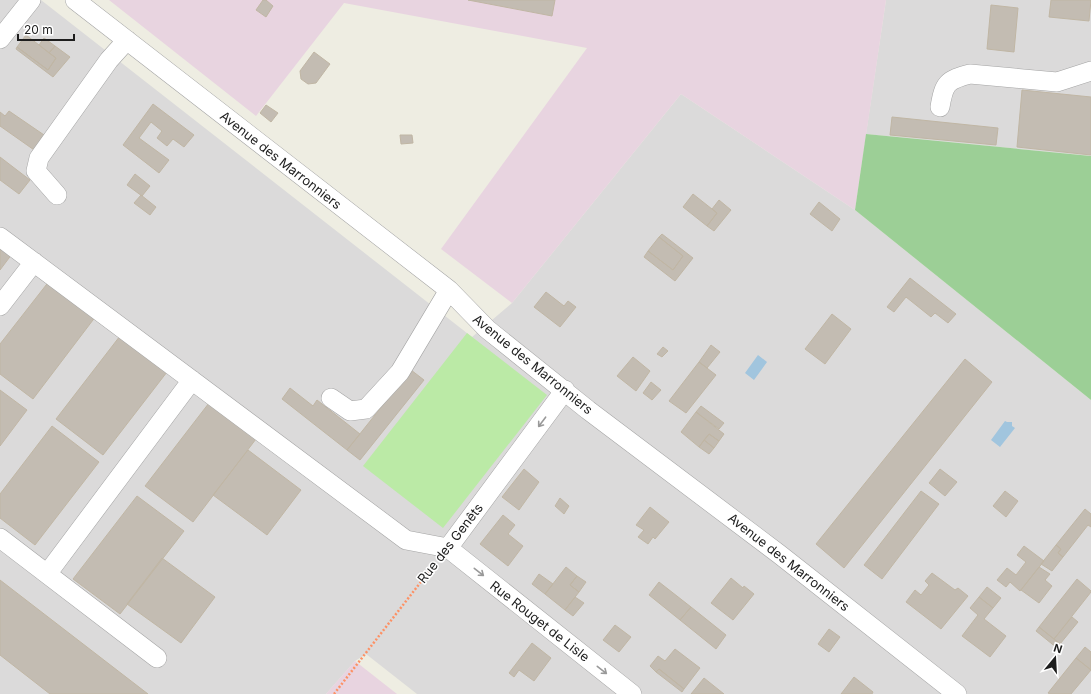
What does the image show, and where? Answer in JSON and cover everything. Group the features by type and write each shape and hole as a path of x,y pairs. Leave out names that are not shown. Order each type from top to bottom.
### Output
{"street":[{"path":"0,39 31,0"},
{"name":"Avenue des Marronniers","path":"75,0 449,290 487,329 565,390 588,410 779,554 957,694"},
{"path":"57,195 36,170 39,158 109,60 127,40"},
{"path":"940,107 943,91 948,82 958,77 970,74 1057,82 1091,71"},
{"path":"0,237 406,540 448,548"},
{"path":"0,306 34,262"},
{"path":"332,398 350,411 366,409 400,372 449,290"},
{"path":"47,574 192,380"},
{"name":"Rue des Genêts","path":"448,548 565,390"},
{"path":"0,538 157,658"},
{"name":"Rue Rouget de Lisle","path":"448,548 632,694"}],"path":[{"name":"Rue des Genêts","path":"334,694 423,578 448,548"}],"shaded area":[{"path":"0,0 41,0 472,337 512,303 681,94 855,210 1091,400 1091,694 417,694 366,654 355,661 326,694 0,694"},
{"path":"109,0 886,0 855,210 681,94 512,303 441,249 587,48 344,3 256,116"},
{"path":"886,0 1091,0 1091,156 866,134"},
{"path":"355,661 397,694 326,694"}],"green space":[{"path":"866,134 1091,156 1091,400 855,210"},
{"path":"467,333 547,395 443,528 363,466"}],"water":[{"path":"758,355 767,362 754,380 745,373"},
{"path":"1005,421 1012,422 1012,426 1015,428 1000,447 991,440"}],"building":[{"path":"263,0 266,0 273,6 266,17 256,10"},
{"path":"468,0 555,0 552,16"},
{"path":"1051,0 1091,0 1089,21 1049,17"},
{"path":"991,5 1018,8 1014,52 987,49"},
{"path":"26,35 56,58 48,70 17,47"},
{"path":"44,38 55,46 49,53 39,45"},
{"path":"55,46 70,57 53,77 16,49 17,47 48,70 56,58 49,53"},
{"path":"314,52 330,64 316,83 308,84 301,79 300,71"},
{"path":"1022,90 1091,97 1091,155 1017,147"},
{"path":"153,104 194,135 184,147 173,139 167,146 157,138 162,131 151,122 139,138 169,160 159,173 123,145"},
{"path":"266,105 278,113 271,122 260,113"},
{"path":"9,111 47,137 37,152 0,126 0,112 5,116"},
{"path":"892,117 998,128 996,145 890,135"},
{"path":"400,135 412,135 413,143 401,144"},
{"path":"0,157 30,180 19,194 0,180"},
{"path":"135,174 150,186 142,196 127,185"},
{"path":"693,194 717,213 707,226 683,207"},
{"path":"141,195 156,207 150,215 134,203"},
{"path":"719,200 731,210 714,231 707,226 717,213 712,209"},
{"path":"819,202 840,219 832,231 810,214"},
{"path":"662,234 693,258 675,281 644,257 648,251 673,270 683,256 659,237"},
{"path":"659,237 683,256 673,270 648,251"},
{"path":"0,245 12,254 0,270"},
{"path":"910,278 956,314 948,323 935,313 931,317 906,297 894,312 887,307"},
{"path":"50,280 96,316 33,399 0,374 0,344"},
{"path":"546,292 564,306 568,301 576,307 560,327 534,307"},
{"path":"832,314 851,329 825,364 805,349"},
{"path":"120,336 167,372 103,455 56,419"},
{"path":"711,345 720,352 707,368 699,362"},
{"path":"663,347 668,351 662,357 657,354"},
{"path":"633,357 650,371 636,391 617,376"},
{"path":"965,359 992,382 844,568 816,544"},
{"path":"699,362 716,375 686,413 669,401"},
{"path":"411,370 424,380 360,460 347,450"},
{"path":"651,382 661,390 652,400 643,393"},
{"path":"290,388 313,406 317,400 360,434 347,450 282,399"},
{"path":"0,390 27,410 0,446"},
{"path":"209,403 256,439 193,522 145,486"},
{"path":"701,406 724,423 719,429 696,412"},
{"path":"696,412 724,434 719,441 709,434 699,447 681,432"},
{"path":"52,426 99,462 35,545 0,518 0,494"},
{"path":"709,434 719,441 714,448 704,440"},
{"path":"704,440 714,448 709,454 699,447"},
{"path":"248,450 301,490 267,535 213,495"},
{"path":"524,469 539,482 519,510 502,497"},
{"path":"940,469 957,482 945,496 929,483"},
{"path":"921,491 939,504 882,579 864,565"},
{"path":"1005,491 1018,501 1006,517 993,506"},
{"path":"137,496 184,531 120,614 73,579"},
{"path":"560,498 569,506 564,514 555,506"},
{"path":"650,507 669,522 655,539 653,537 648,544 638,537 644,530 636,525"},
{"path":"1085,509 1091,514 1091,527 1088,525 1063,557 1058,553 1061,549 1056,545"},
{"path":"503,515 515,525 508,534 523,546 508,566 480,544"},
{"path":"1056,545 1061,549 1058,553 1063,557 1052,571 1041,564"},
{"path":"1024,546 1044,561 1020,591 1010,582 1006,587 997,580 1007,568 1016,575 1026,562 1017,555"},
{"path":"162,558 215,597 181,643 127,604"},
{"path":"566,567 577,576 570,585 579,592 565,610 545,594"},
{"path":"1039,567 1050,574 1045,580 1052,586 1039,603 1021,590"},
{"path":"932,573 955,590 958,588 968,596 941,629 906,602 915,590 921,595 929,585 925,581"},
{"path":"539,574 553,584 545,594 532,584"},
{"path":"577,576 586,582 579,592 570,585"},
{"path":"731,578 743,588 744,586 754,594 733,620 711,603"},
{"path":"1077,579 1091,592 1054,639 1039,627"},
{"path":"0,580 148,694 50,694 0,655"},
{"path":"659,582 691,607 680,620 649,595"},
{"path":"987,587 1001,598 993,608 979,597"},
{"path":"575,597 584,603 573,616 565,610"},
{"path":"979,597 993,608 984,619 1006,636 990,657 962,636 978,615 970,608"},
{"path":"691,607 726,635 716,649 680,620"},
{"path":"1072,617 1078,622 1060,644 1054,639"},
{"path":"615,625 631,637 619,652 603,640"},
{"path":"1039,627 1060,644 1057,648 1036,631"},
{"path":"829,629 840,637 829,652 818,644"},
{"path":"532,643 551,658 534,681 519,670 514,677 509,673"},
{"path":"1085,647 1091,652 1091,670 1076,658"},
{"path":"675,649 700,668 684,689 659,669 656,672 650,666 658,656 665,661"},
{"path":"1076,658 1091,670 1071,694 1048,693"},
{"path":"659,669 684,689 682,692 656,672"},
{"path":"854,677 873,692 872,694 841,694"},
{"path":"704,678 724,694 691,694"}]}
